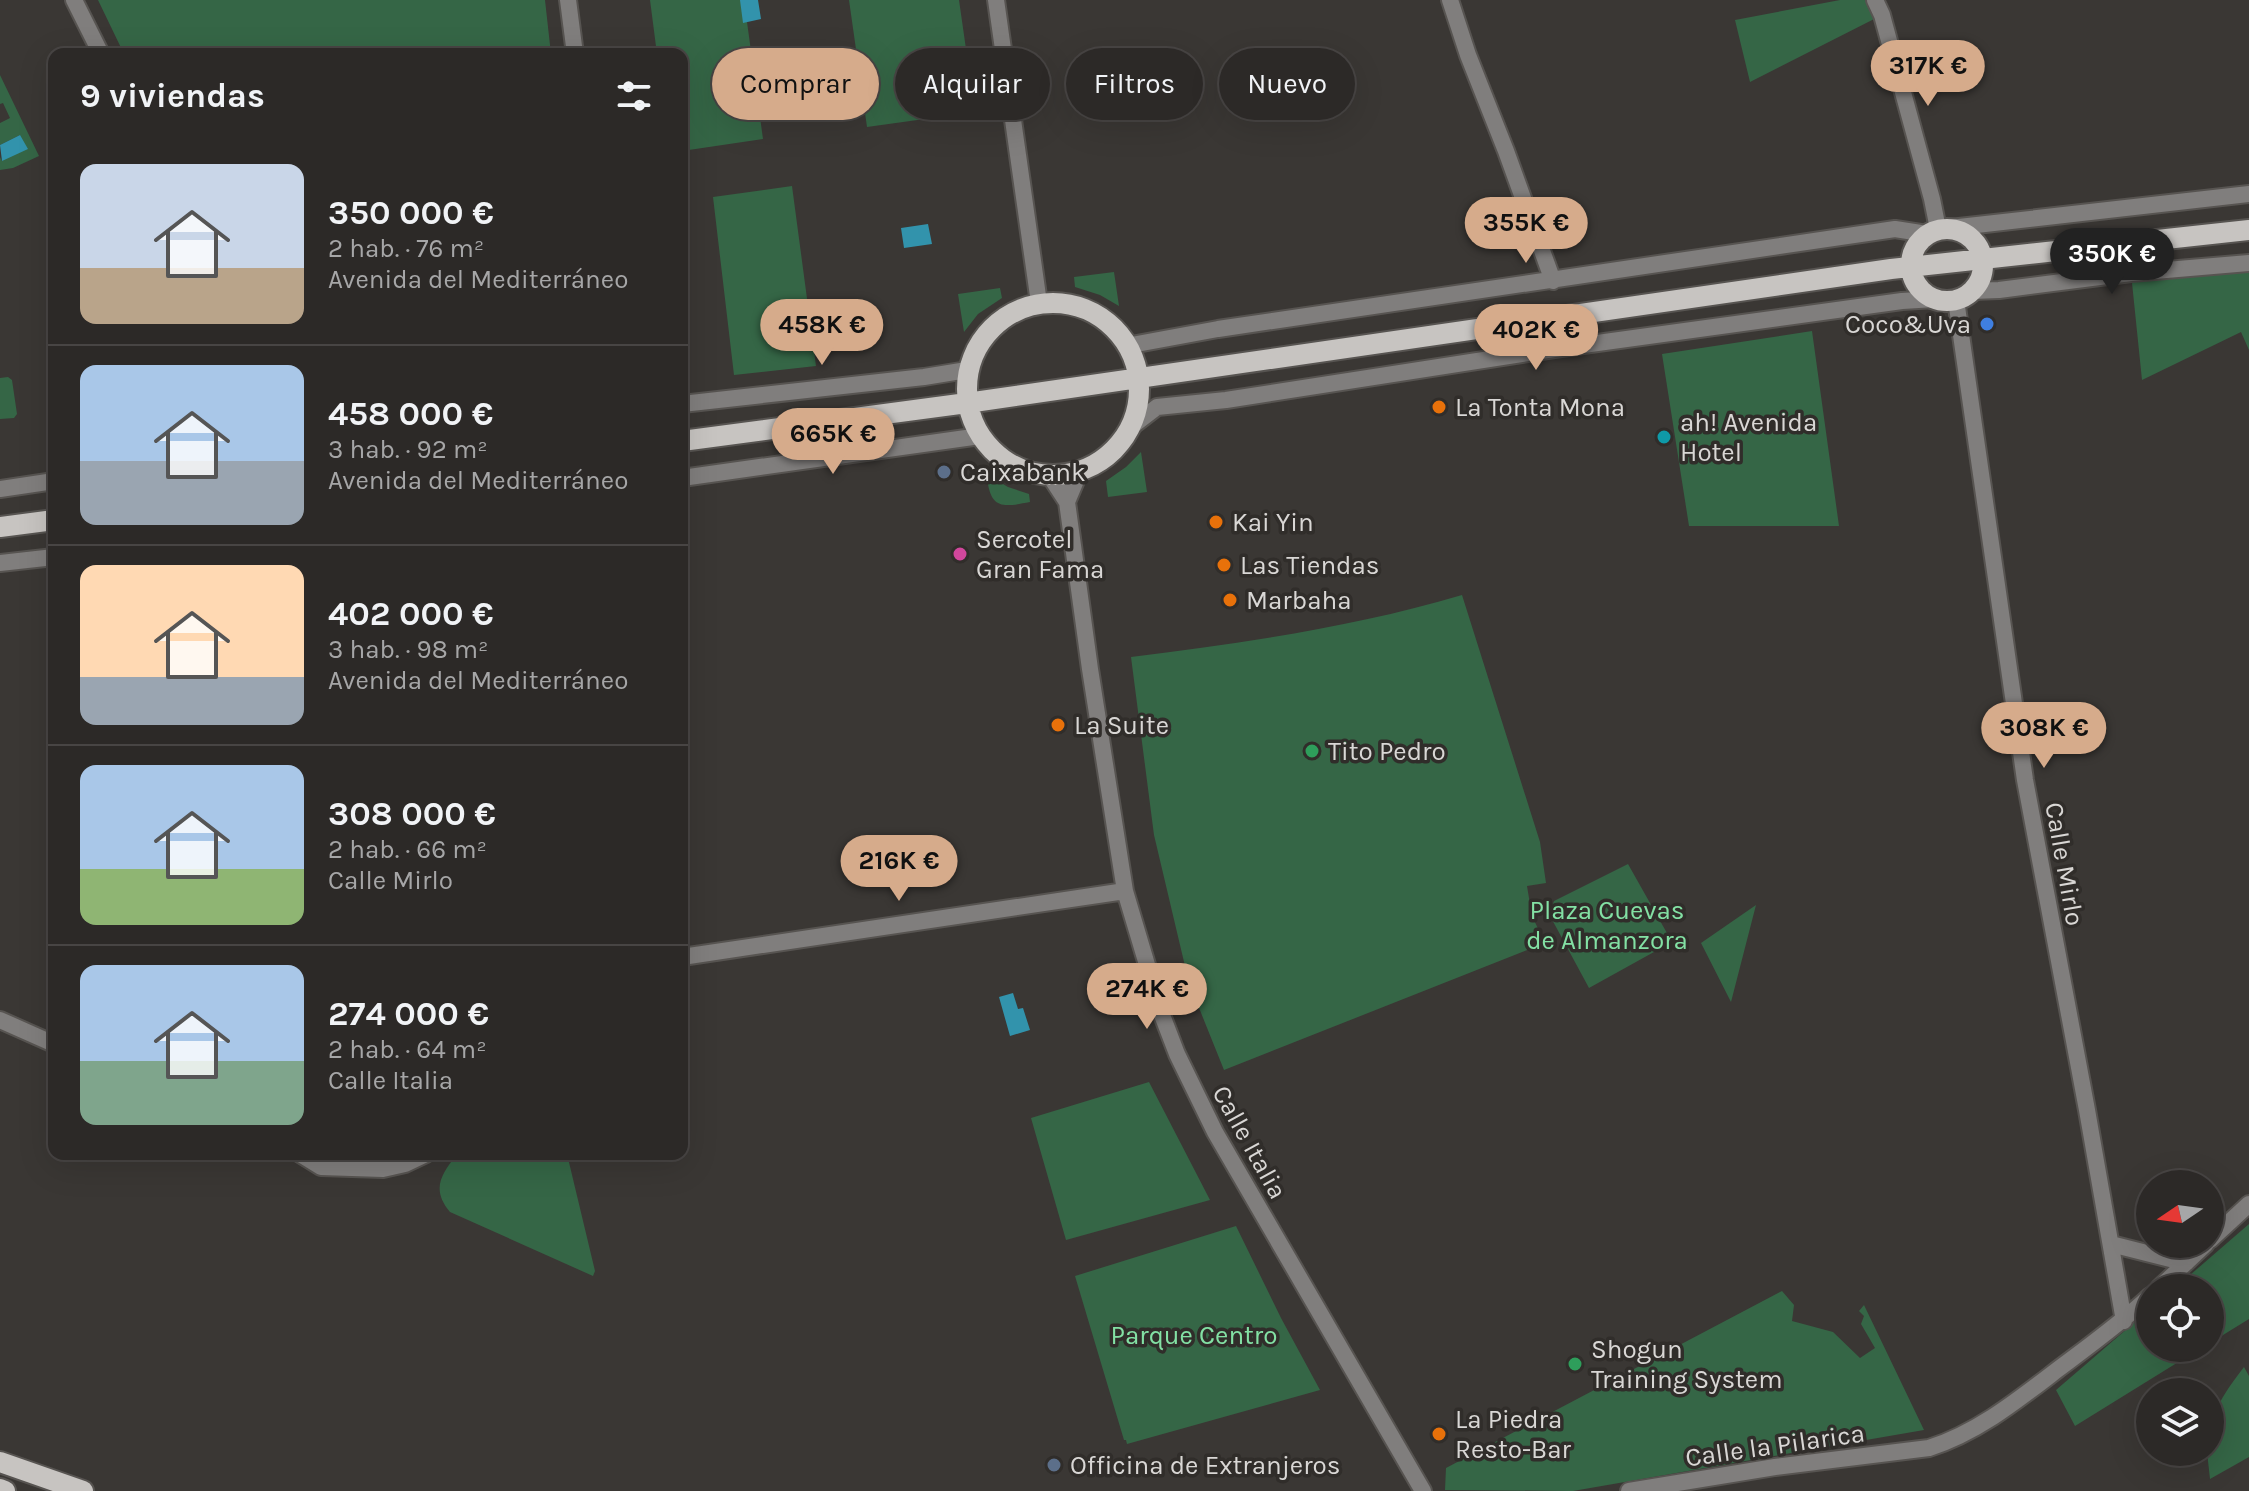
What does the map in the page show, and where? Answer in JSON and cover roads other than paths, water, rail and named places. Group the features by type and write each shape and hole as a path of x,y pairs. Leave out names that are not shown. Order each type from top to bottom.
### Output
{"main road":[{"path":"1938,230 1962,231 1972,238 1983,259 1979,282 1964,296 1947,301 1935,299 1918,287 1911,268 1912,255 1918,243 1938,230"},
{"path":"688,440 967,403 1891,269 2249,230"},
{"path":"1039,303 1071,304 1097,314 1118,332 1126,346 1134,359 1138,402 1131,427 1110,454 1080,471 1050,476 1023,470 997,455 980,436 967,403 967,370 984,337 999,321 1039,303"},
{"path":"0,527 48,521"},
{"path":"0,1462 83,1491"}],"street":[{"path":"74,0 98,48"},
{"path":"568,0 574,48"},
{"path":"996,0 1039,303"},
{"path":"1450,0 1553,281"},
{"path":"1875,0 1886,30 1938,230"},
{"path":"1126,346 1218,329 1895,229 1938,230 2249,194"},
{"path":"1964,296 2131,273 2249,263"},
{"name":"Calle Mirlo","path":"1964,296 2025,780 2124,1321"},
{"path":"1131,427 1157,407 1554,349 1935,299"},
{"path":"688,403 967,370"},
{"path":"688,477 980,436"},
{"path":"1067,502 1080,471"},
{"name":"Calle Italia","path":"1050,476 1067,502 1125,891 1162,1015 1197,1096 1236,1170 1423,1491"},
{"path":"0,489 48,482"},
{"path":"0,563 48,558"},
{"path":"688,956 1125,891"},
{"path":"0,1020 48,1041"},
{"path":"310,1160 321,1167 383,1169 413,1160"},
{"path":"2224,1227 2249,1204"},
{"path":"2111,1244 2186,1263"},
{"path":"2174,1274 2191,1258"},
{"name":"Calle la Pilarica","path":"1629,1491 1775,1467 1929,1448 1954,1440 2020,1398 2136,1309"}],"water":[{"path":"740,0 758,0 761,19 743,23"},
{"path":"20,135 28,149 2,161 0,145"},
{"path":"928,224 932,244 904,248 901,228"},
{"path":"1013,993 1018,1009 1023,1008 1030,1030 1010,1036 999,997"}],"place":[{"name":"Coco&Uva","path":"1987,324"},
{"name":"La Tonta Mona","path":"1439,407"},
{"name":"ah! Avenida Hotel","path":"1664,437"},
{"name":"Caixabank","path":"944,472"},
{"name":"Kai Yin","path":"1216,522"},
{"name":"Sercotel Gran Fama","path":"960,554"},
{"name":"Las Tiendas","path":"1224,565"},
{"name":"Marbaha","path":"1230,600"},
{"name":"La Suite","path":"1058,725"},
{"name":"Tito Pedro","path":"1312,751"},
{"name":"Shogun Training System","path":"1575,1364"},
{"name":"La Piedra Resto-Bar","path":"1439,1434"},
{"name":"Officina de Extranjeros","path":"1054,1465"}],"park label":[{"name":"Plaza Cuevas de Almanzora","path":"1607,925"},
{"name":"Parque Centro","path":"1194,1335"}]}
